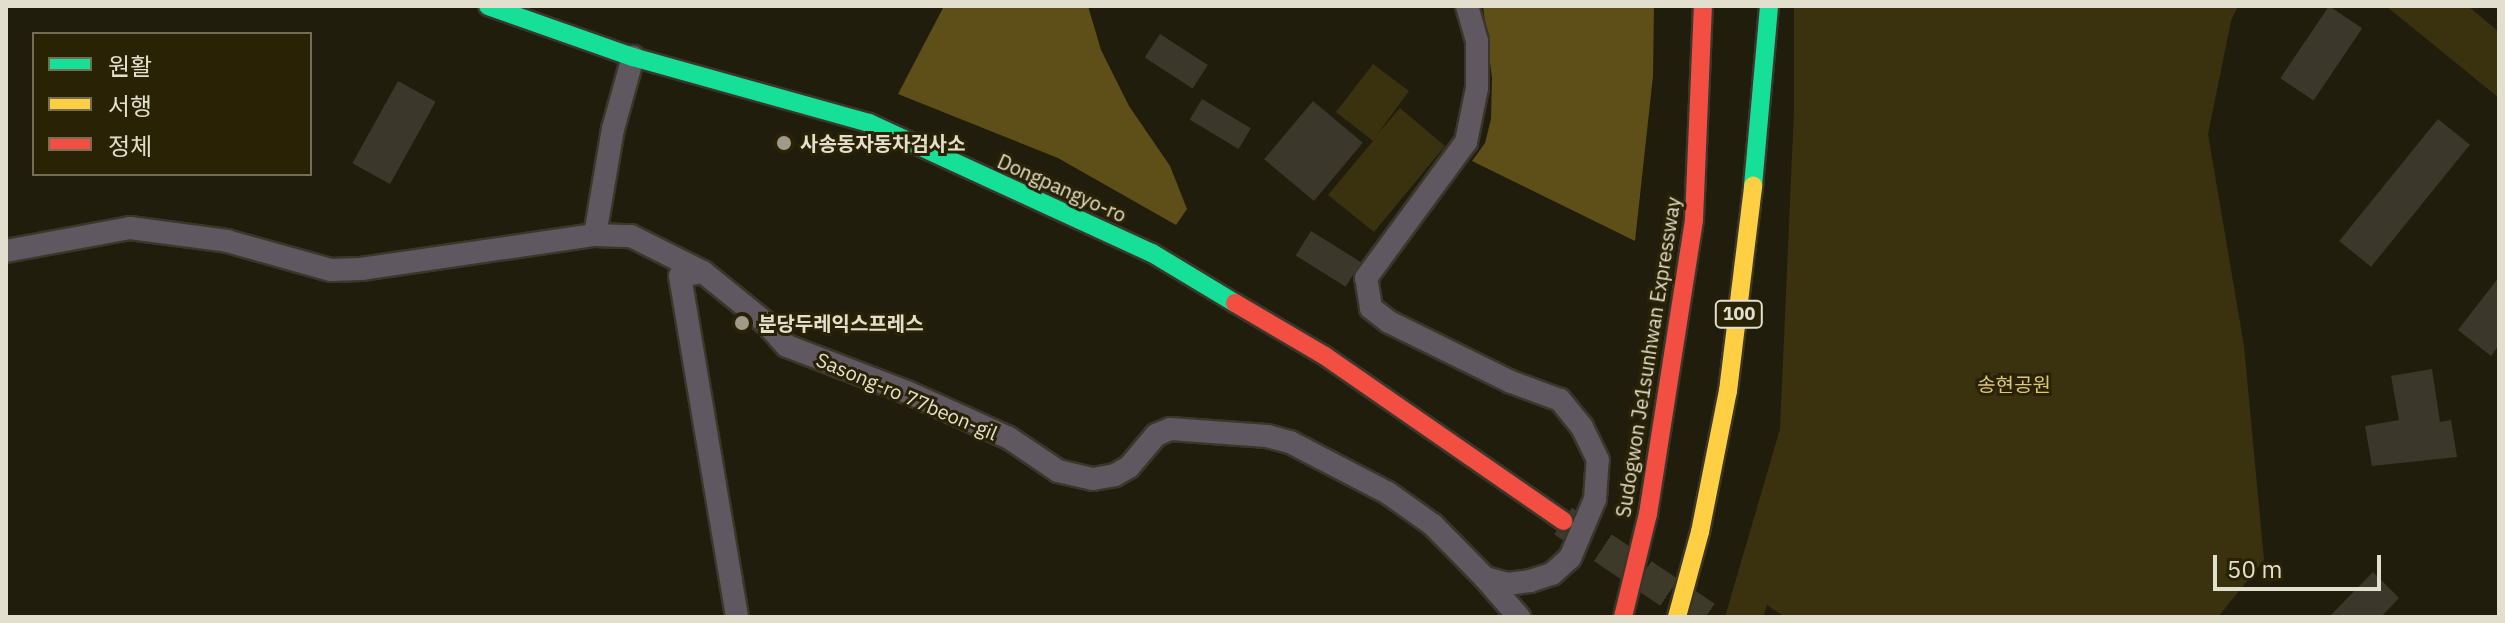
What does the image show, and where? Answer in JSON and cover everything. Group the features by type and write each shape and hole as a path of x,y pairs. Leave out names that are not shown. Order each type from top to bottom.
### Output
{"main road":[{"name":"Dongpangyo-ro","path":"488,6 633,57 869,123 1152,253 1314,349 1563,521"},
{"name":"Sudogwon Je1sunhwan Expressway","path":"1623,617 1648,514 1694,219 1703,6"},
{"name":"100","path":"1677,617 1700,532 1728,391 1748,249 1769,6"}],"street":[{"path":"1467,6 1477,41 1477,88 1466,142 1366,278 1371,308 1389,322 1511,382 1560,400 1582,427 1598,460 1595,499 1574,551 1565,565 1545,578 1507,584 1485,578"},
{"path":"595,235 613,129 633,57"},
{"name":"Sasong-ro 77beon-gil","path":"6,251 130,228 227,241 331,270 361,269 595,235 631,236 703,272 766,323 787,346 907,392 1009,438 1058,471 1093,479 1115,475 1133,463 1149,441 1170,429 1245,433 1290,442 1407,506 1443,534 1519,617"},
{"path":"703,272 680,276 737,617"}],"green space":[{"name":"송현공원","path":"1794,6 2238,6 2231,21 2208,134 2244,346 2264,560 2218,617 1785,617 1767,605 1763,617 1725,617 1780,429 1794,111"},
{"path":"2386,6 2468,6 2499,32 2499,98"},
{"path":"1373,64 1409,91 1376,136 1400,108 1445,146 1374,232 1328,195 1373,141 1336,112"}],"shaded area":[{"path":"944,6 1088,6 1101,50 1129,106 1170,166 1187,209 1176,225 1058,158 898,94"},
{"path":"1483,6 1654,6 1653,76 1635,241 1472,161 1485,143 1491,119 1492,78"}],"building":[{"path":"2329,6 2362,28 2314,100 2280,78"},
{"path":"1160,34 1208,65 1193,89 1145,57"},
{"path":"398,81 436,102 390,184 352,163"},
{"path":"1202,99 1251,128 1238,149 1190,120"},
{"path":"1313,101 1363,143 1314,201 1264,159"},
{"path":"2438,119 2470,145 2371,267 2339,241"},
{"path":"1311,231 1361,262 1346,287 1296,256"},
{"path":"2499,277 2499,345 2491,356 2458,330"},
{"path":"2432,369 2440,422 2451,420 2457,457 2372,466 2365,426 2399,420 2391,376"},
{"path":"2373,572 2399,598 2381,617 2329,617"}],"tunnel":[{"path":"1563,521 1706,617"}],"traffic: fast":[{"path":"488,6 633,57 869,123 1152,253 1235,303"},
{"path":"1753,186 1769,6"}],"traffic: slow":[{"path":"1677,617 1700,532 1728,391 1753,186"}],"traffic: jam":[{"path":"1623,617 1648,514 1694,219 1703,6"},
{"path":"1235,303 1325,356 1563,521"}],"place":[{"name":"사송동자동차검사소","path":"784,143"},
{"name":"분당두레익스프레스","path":"742,323"}]}
